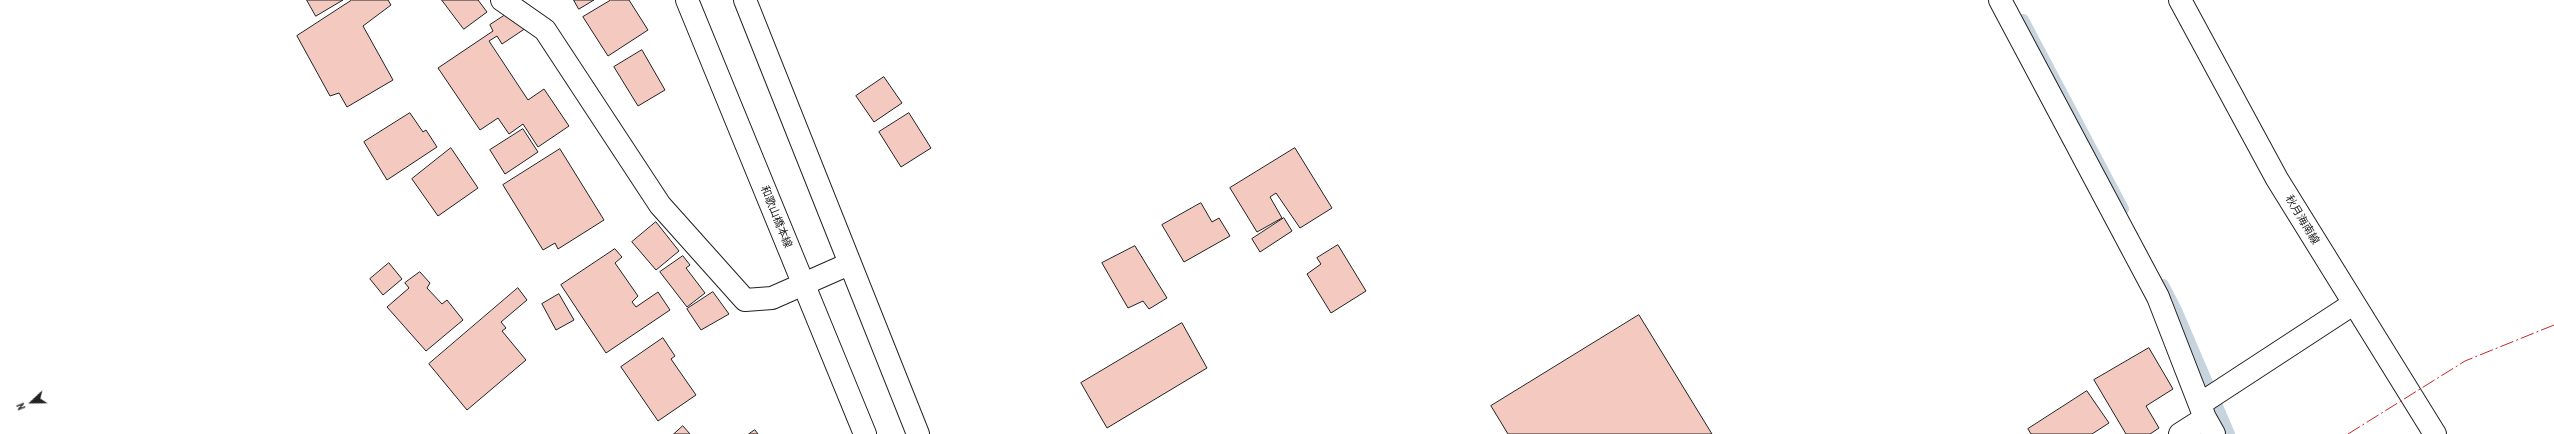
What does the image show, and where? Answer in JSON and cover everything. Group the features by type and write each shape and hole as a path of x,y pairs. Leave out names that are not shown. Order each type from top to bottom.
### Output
{"main road":[{"path":"502,0 545,30 660,205 745,300 772,298 849,264"},
{"name":"和歌山橋本線","path":"687,0 865,434"},
{"path":"745,0 918,434"},
{"path":"2000,0 2158,297 2206,419"},
{"name":"秋月海南線","path":"2180,0 2277,179 2353,304 2435,434"},
{"path":"2180,434 2206,419 2353,304"}],"building":[{"path":"307,0 343,0 316,16"},
{"path":"352,0 388,0 391,5 363,26 393,80 347,107 339,93 330,96 297,36"},
{"path":"442,0 478,0 487,12 464,29"},
{"path":"574,0 594,0 579,9"},
{"path":"611,0 629,0 648,30 608,56 583,17"},
{"path":"516,8 529,26 502,44 497,36 489,41 528,100 544,89 569,126 538,147 523,124 509,134 498,118 480,130 438,68 493,31 490,25"},
{"path":"642,50 665,90 638,106 614,67"},
{"path":"884,77 902,103 874,122 856,96"},
{"path":"410,113 423,132 426,130 437,147 387,180 364,142"},
{"path":"909,113 931,148 901,167 879,132"},
{"path":"523,129 538,152 505,174 490,150"},
{"path":"451,148 478,188 438,216 412,179"},
{"path":"1295,148 1332,208 1300,228 1276,193 1270,197 1282,218 1257,232 1230,188"},
{"path":"560,149 604,220 558,249 555,243 543,250 503,185"},
{"path":"1201,203 1212,222 1219,218 1230,236 1184,262 1162,225"},
{"path":"1284,218 1292,231 1260,252 1252,239"},
{"path":"656,222 679,251 656,270 632,242"},
{"path":"1338,245 1366,291 1331,313 1307,274 1321,264 1317,258"},
{"path":"1135,246 1167,298 1149,309 1143,301 1128,308 1102,263"},
{"path":"615,249 622,257 615,263 638,296 632,302 636,307 658,292 670,310 606,353 561,285"},
{"path":"683,256 690,265 686,268 705,293 687,307 660,272"},
{"path":"389,263 402,279 383,295 370,279"},
{"path":"420,272 430,283 427,288 442,304 447,300 463,320 426,351 387,307 409,288 405,283"},
{"path":"518,288 527,300 501,322 506,328 502,331 526,360 467,410 429,364"},
{"path":"713,292 729,314 701,330 687,309"},
{"path":"559,294 574,320 556,330 542,304"},
{"path":"1639,315 1712,434 1508,434 1491,406"},
{"path":"1182,323 1207,368 1107,428 1081,383"},
{"path":"663,338 675,356 671,359 696,395 658,421 621,367"},
{"path":"2149,348 2173,389 2146,406 2159,428 2150,434 2126,434 2094,380"},
{"path":"2087,391 2109,423 2092,434 2031,434 2028,429"},
{"path":"683,426 690,434 674,434"},
{"path":"755,430 758,434 749,434"}],"waterway":[{"path":"2023,20 2123,209"},
{"path":"2163,285 2176,310 2229,434"}],"power":[{"path":"2348,434 2465,361 2554,325"}]}
